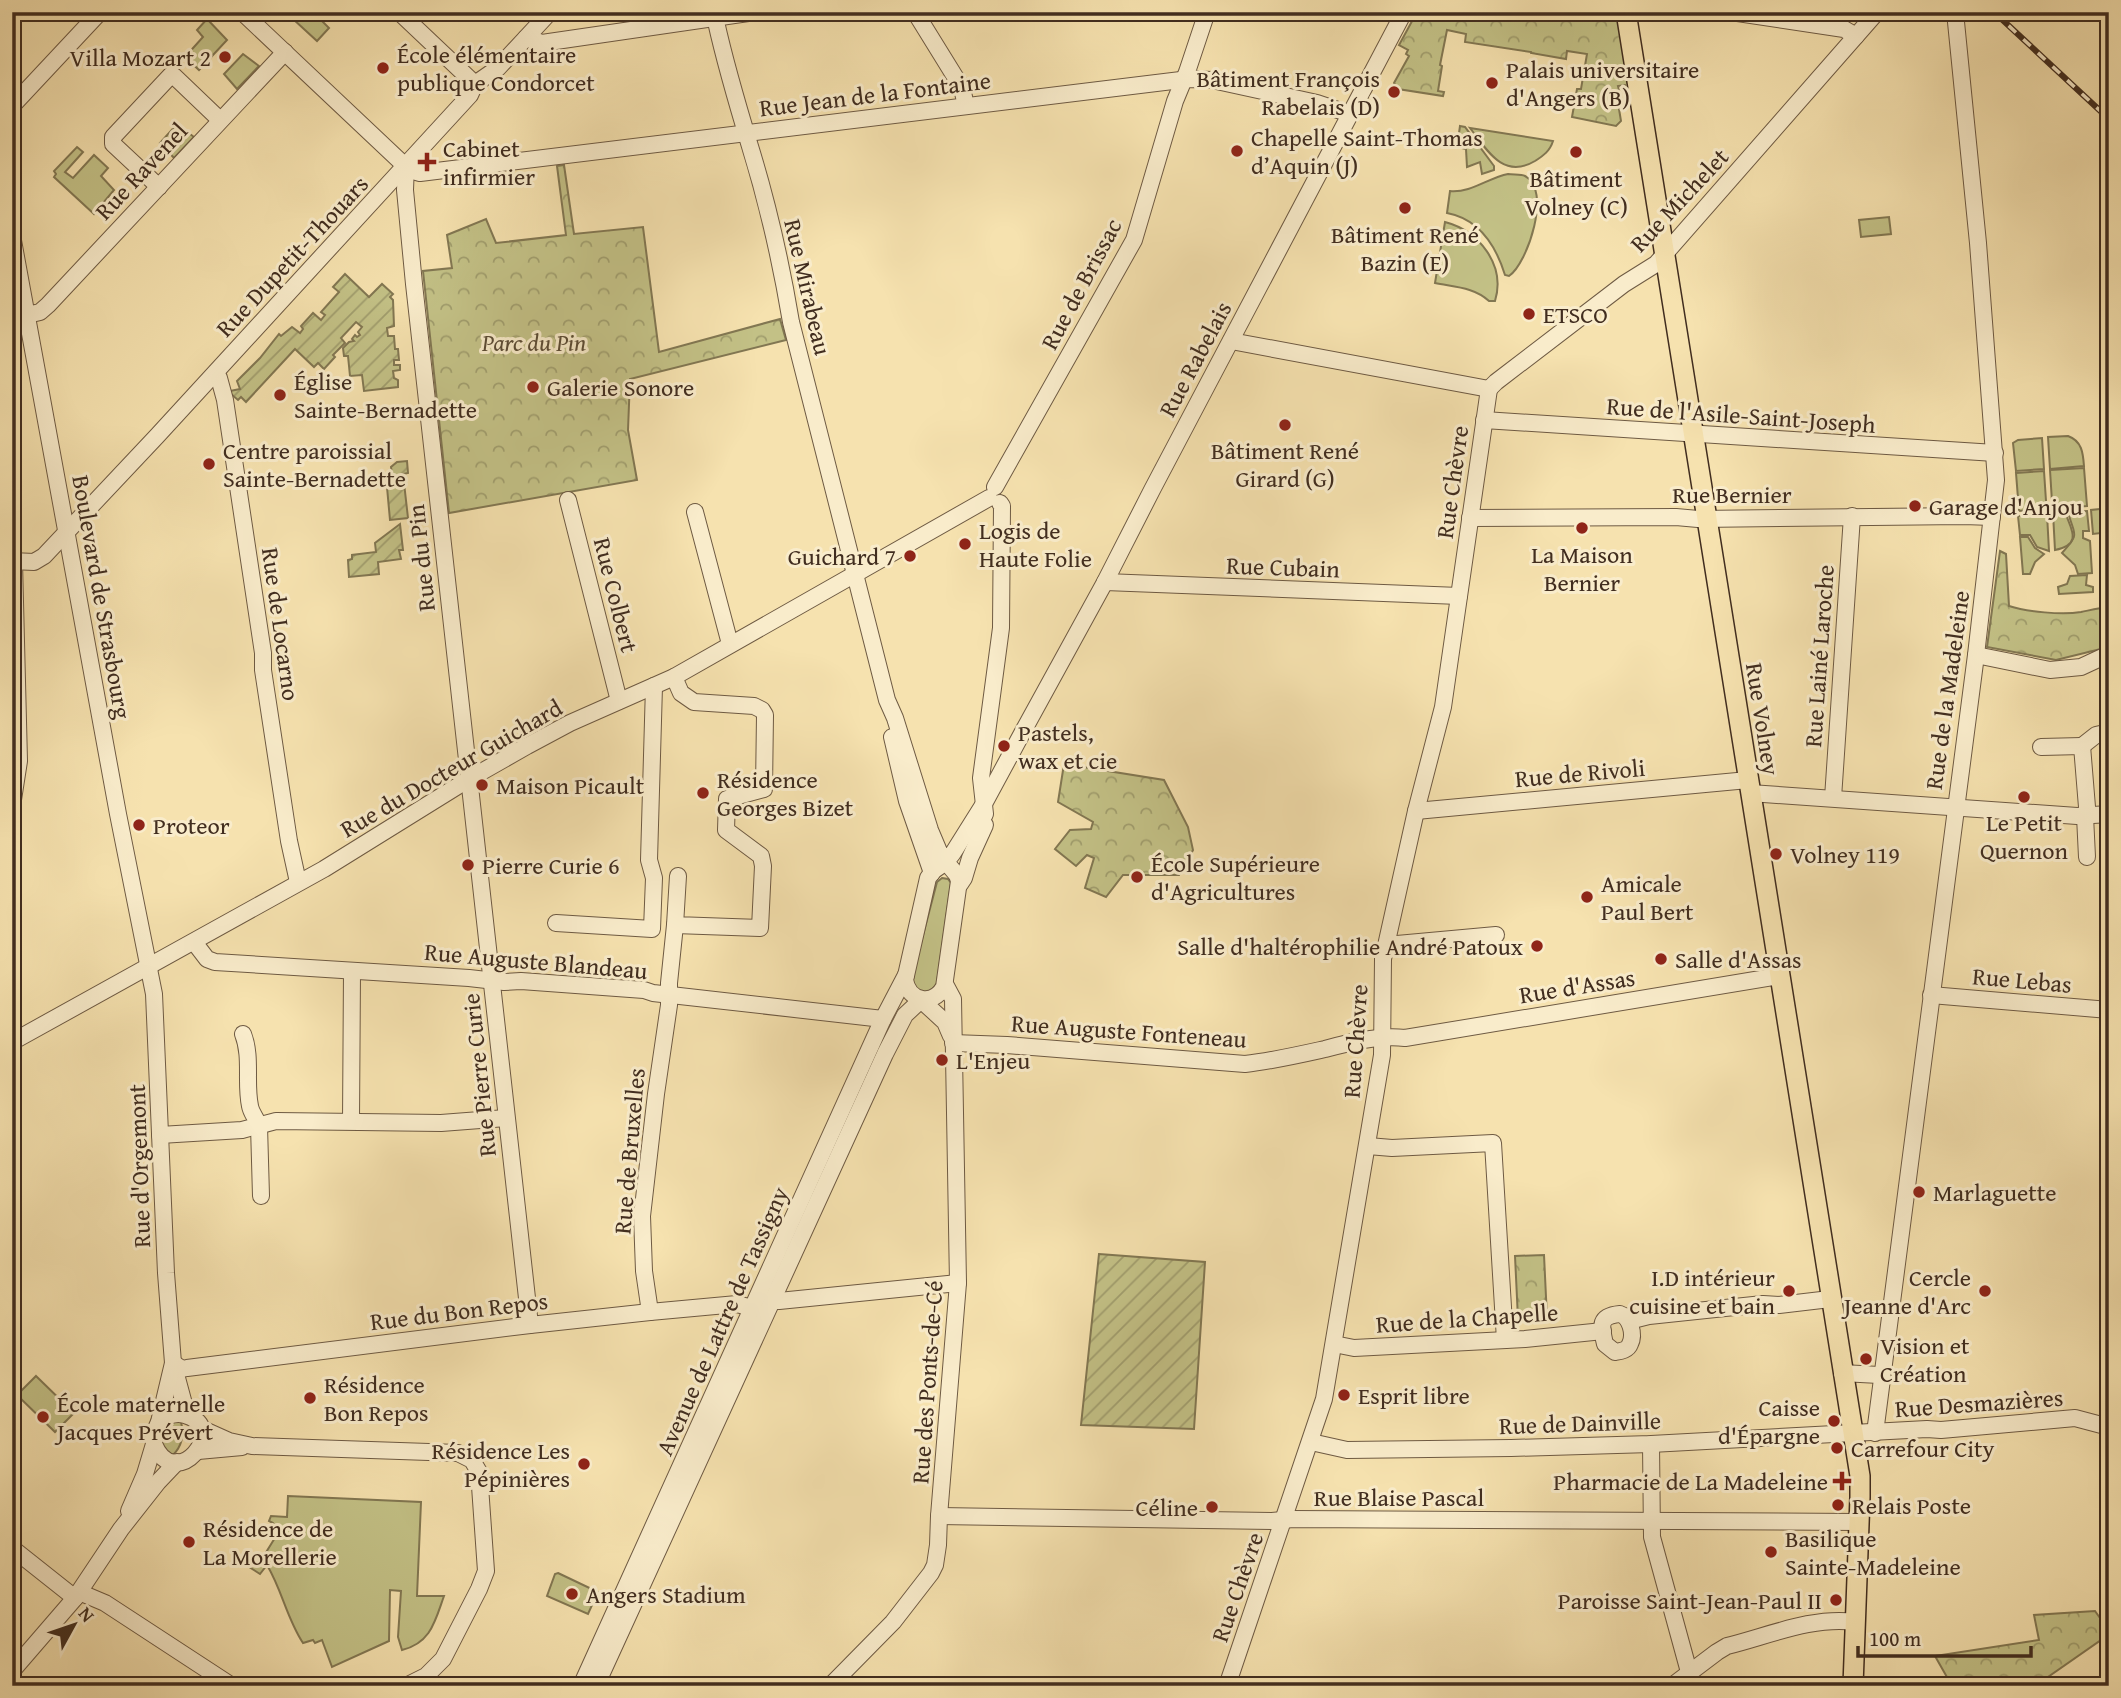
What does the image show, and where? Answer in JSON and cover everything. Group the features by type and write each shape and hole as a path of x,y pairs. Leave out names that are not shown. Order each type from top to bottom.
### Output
{"main road":[{"name":"Rue Volney","path":"1626,12 1851,1433 1860,1476 1853,1686"}],"street":[{"path":"12,97 92,12"},
{"path":"12,106 100,12"},
{"path":"242,12 406,165"},
{"path":"399,12 475,84"},
{"name":"Rue Dupetit-Thouars","path":"13,561 28,562 39,559 66,532 216,373 470,95 475,84 498,68 550,12"},
{"path":"526,38 542,43 714,15 755,12"},
{"path":"915,12 962,88 966,106"},
{"name":"Rue de Brissac","path":"995,496 1134,240 1175,100 1208,12"},
{"name":"Rue Rabelais","path":"932,873 946,862 1001,773 1105,582 1404,12"},
{"path":"1731,12 1844,29 1856,36"},
{"name":"Rue Michelet","path":"1489,389 1624,284 1656,264 1877,12"},
{"name":"Rue de la Madeleine","path":"1875,1433 1976,655 1996,480 1978,243 1955,12"},
{"name":"Rue Mirabeau","path":"714,15 782,271 791,322 887,700"},
{"name":"Rue Ravenel","path":"27,315 40,312 48,305 285,52"},
{"path":"159,187 112,141 150,96 173,75 220,120"},
{"name":"Rue Jean de la Fontaine","path":"406,165 420,173 1183,80 1212,80 1317,103 1350,114"},
{"name":"Rue du Pin","path":"406,165 405,190 414,284 469,779"},
{"name":"Boulevard de Strasbourg","path":"12,234 147,967"},
{"path":"1231,341 1489,389"},
{"name":"Rue de Locarno","path":"216,373 225,400 263,653 263,670 298,883"},
{"name":"Rue Chèvre","path":"1227,1686 1324,1399 1378,1080 1382,1038 1383,959 1416,811 1443,711 1489,389"},
{"name":"Rue de l'Asile-Saint-Joseph","path":"1485,420 1995,453"},
{"path":"985,802 981,778 1001,628 1002,506 995,496"},
{"name":"Rue du Docteur Guichard","path":"12,1042 380,836 469,779 570,723 674,677 995,496"},
{"name":"Rue Colbert","path":"568,500 619,701"},
{"path":"695,512 730,644"},
{"name":"Rue Lainé Laroche","path":"1833,798 1852,516"},
{"name":"Rue Bernier","path":"1471,518 1992,517"},
{"path":"12,806 19,761 13,561"},
{"name":"Rue Cubain","path":"1105,582 1459,596"},
{"path":"1976,655 2050,670 2081,667 2109,654"},
{"path":"674,677 681,692 689,700 699,704 754,706 762,710 765,718 764,789 727,799 726,830 761,856 763,866 760,928 675,925 678,876"},
{"path":"556,923 652,929 654,878 649,860 654,686"},
{"path":"887,700 930,830 960,884"},
{"path":"887,700 888,720 901,778 932,873"},
{"name":"Rue Rabelais","path":"944,984 960,884 981,833 1025,742 1026,726"},
{"path":"2041,747 2082,746 2096,735 2109,732"},
{"path":"2082,746 2087,857"},
{"path":"983,765 986,774 993,777 1001,773"},
{"name":"Rue Pierre Curie","path":"469,779 530,1325"},
{"name":"Rue de Rivoli","path":"1416,811 1749,786 1833,798 2109,814"},
{"name":"Rue Rabelais","path":"981,833 985,802"},
{"name":"Avenue de Lattre de Tassigny","path":"581,1686 883,1019 906,975 927,880 932,873"},
{"name":"Rue de Bruxelles","path":"650,1312 644,1271 642,1216 675,925"},
{"path":"1386,945 1496,935"},
{"name":"Rue Auguste Blandeau","path":"194,942 207,959 212,961 644,990 883,1019"},
{"name":"Rue d'Orgemont","path":"147,967 156,1018 165,1261 173,1363 187,1415"},
{"path":"351,1121 352,972"},
{"path":"906,975 908,991 945,1022 953,1042"},
{"name":"Rue d'Assas","path":"1382,1038 1405,1038 1779,976"},
{"name":"Avenue de Lattre de Tassigny","path":"596,1686 884,1054 905,1015 921,1000 936,997 944,984"},
{"name":"Rue des Ponts-de-Cé","path":"830,1686 893,1622 935,1565 958,1283 953,999 944,984"},
{"name":"Rue Lebas","path":"1931,995 2109,1010"},
{"path":"243,1034 247,1046 250,1108 259,1126 261,1196"},
{"name":"Rue Auguste Fonteneau","path":"953,1042 1245,1064 1382,1038"},
{"path":"160,1135 242,1130 276,1121 441,1123 506,1118"},
{"path":"1368,1146 1392,1149 1493,1143 1505,1340"},
{"path":"773,1298 779,1301 958,1283"},
{"name":"Rue de la Chapelle","path":"1334,1345 1354,1348 1505,1340 1603,1331 1604,1321 1609,1315 1623,1314 1629,1321 1649,1316 1830,1299"},
{"name":"Rue du Bon Repos","path":"173,1363 182,1369 650,1312 737,1304 752,1308"},
{"path":"1603,1331 1605,1344 1612,1351 1626,1349 1632,1340 1629,1321"},
{"name":"Rue d'Orgemont","path":"121,1529 145,1474 173,1363"},
{"path":"1842,1373 1882,1373"},
{"path":"159,1422 172,1415 187,1415 200,1427 229,1441 252,1446"},
{"name":"Rue Desmazières","path":"1851,1433 1941,1430 2075,1418 2109,1427"},
{"path":"200,1427 202,1441 198,1451 252,1446 458,1453 472,1460 479,1472 486,1571 438,1666 426,1676 406,1686"},
{"name":"Rue de Dainville","path":"1311,1442 1347,1450 1511,1448 1651,1444 1851,1433"},
{"path":"154,1444 163,1457 177,1462"},
{"path":"1651,1444 1652,1537 1689,1672"},
{"name":"Rue d'Orgemont","path":"12,1671 77,1595 121,1529 159,1482 177,1462 188,1460 198,1451"},
{"name":"Rue Blaise Pascal","path":"939,1516 1859,1522"},
{"path":"12,1548 77,1595 105,1604 232,1686"},
{"path":"93,1572 105,1604"},
{"path":"1672,1686 1727,1646 1815,1623 1843,1620 1855,1622"}],"green space":[{"path":"300,12 313,12 329,28 317,41 293,19"},
{"path":"1417,12 1617,12 1629,88 1626,89 1625,85 1618,86 1619,90 1616,91 1621,121 1616,126 1572,117 1577,89 1581,89 1587,54 1567,51 1566,59 1465,42 1466,34 1447,30 1438,91 1444,92 1443,96 1398,89 1394,83 1409,56 1406,54 1408,50 1399,45"},
{"path":"207,19 227,40 199,70 185,57 203,37 197,30"},
{"path":"243,54 259,66 237,89 224,74"},
{"path":"177,124 194,137 174,158 160,143"},
{"path":"1460,126 1465,127 1494,166 1494,170 1482,174 1480,162 1467,167 1466,149 1457,147"},
{"path":"1470,128 1553,141 1538,159 1524,166 1514,167 1497,160"},
{"path":"77,147 83,152 65,172 73,178 94,155 108,168 101,176 114,190 94,214 54,177 54,171"},
{"name":"Parc du Pin","path":"564,165 574,234 643,227 659,352 780,319 786,340 630,379 628,430 637,480 449,513 423,271 452,268 447,235 486,219 496,243 566,235 557,166"},
{"path":"1508,174 1525,176 1533,183 1537,195 1537,210 1530,242 1516,269 1509,276 1505,275 1497,254 1485,235 1468,221 1447,213 1450,191 1472,188"},
{"path":"1889,217 1891,234 1861,237 1859,220"},
{"path":"1445,222 1469,233 1487,251 1497,275 1495,301 1489,301 1470,290 1435,283"},
{"path":"345,274 369,297 382,284 393,294 390,297 393,300 394,326 387,328 388,336 394,336 395,349 398,349 399,360 394,360 394,365 400,365 400,370 393,371 398,387 364,391 362,375 350,376 348,356 344,356 343,348 354,341 352,339 355,335 360,335 358,332 362,327 356,322 341,338 345,343 324,369 318,363 314,367 295,349 246,402 231,394 230,391 240,389 237,381 279,334 281,336 292,327 300,333 303,329 301,326 313,313 321,320 325,315 321,312 339,292 333,287"},
{"path":"2068,436 2079,444 2084,466 2050,469 2048,437"},
{"path":"2042,438 2044,469 2016,471 2013,443 2018,440"},
{"path":"407,461 408,473 403,474 408,518 390,520 386,476 392,475 391,467 397,462"},
{"path":"2084,468 2087,506 2058,508 2052,502 2050,470"},
{"path":"2044,471 2046,501 2043,509 2019,511 2016,473"},
{"path":"2109,508 2109,532 2093,534 2091,510"},
{"path":"2087,511 2089,531 2083,531 2083,538 2090,541 2092,573 2078,574 2075,565 2062,553 2074,537 2068,512"},
{"path":"2065,512 2072,529 2072,540 2070,544 2055,550 2053,513"},
{"path":"2047,514 2049,551 2037,547 2030,535 2020,535 2018,516"},
{"path":"400,524 403,550 399,550 401,559 378,562 379,574 349,577 348,560 352,559 352,555 376,552 375,543"},
{"path":"2020,537 2028,537 2035,548 2044,554 2035,562 2030,574 2023,574"},
{"path":"2000,551 2006,554 2009,606 2064,613 2109,607 2109,647 2056,660 1987,647"},
{"path":"2087,575 2086,585 2093,587 2093,592 2059,594 2058,587 2067,584 2070,576"},
{"path":"1064,764 1164,780 1188,827 1193,850 1179,875 1123,875 1106,897 1085,888 1094,858 1087,855 1076,866 1055,849 1070,830 1091,829 1093,822 1058,802"},
{"path":"942,878 951,883 937,983 932,990 925,993 914,988 912,977 937,882"},
{"path":"1099,1254 1205,1262 1194,1429 1081,1425"},
{"path":"1544,1255 1547,1318 1518,1319 1515,1256"},
{"path":"36,1376 74,1413 55,1432 17,1395"},
{"path":"167,1421 181,1422 182,1426 181,1443 173,1455 160,1448 159,1430"},
{"path":"288,1496 421,1502 417,1596 444,1596 431,1630 420,1642 402,1650 398,1637 401,1591 390,1590 389,1641 332,1667 322,1640 303,1643 267,1565 260,1574 246,1565 251,1558 260,1562 278,1533 269,1521 271,1516 287,1517"},
{"name":"Angers Stadium","path":"555,1574 598,1592 588,1614 547,1596"},
{"path":"2095,1611 2100,1618 2109,1617 2109,1636 2035,1686 1952,1686 1935,1656 2039,1640 2034,1615"}],"railway":[{"path":"1994,12 2109,119"}],"place":[{"name":"Villa Mozart 2","path":"225,57"},
{"name":"École élémentaire publique Condorcet","path":"383,68"},
{"name":"Palais universitaire d'Angers (B)","path":"1492,83"},
{"name":"Bâtiment François Rabelais (D)","path":"1394,92"},
{"name":"Chapelle Saint-Thomas d’Aquin (J)","path":"1237,151"},
{"name":"Bâtiment Volney (C)","path":"1576,152"},
{"name":"Cabinet infirmier","path":"427,162"},
{"name":"Bâtiment René Bazin (E)","path":"1405,208"},
{"name":"ETSCO","path":"1529,314"},
{"name":"Galerie Sonore","path":"533,387"},
{"name":"Église Sainte-Bernadette","path":"280,395"},
{"name":"Bâtiment René Girard (G)","path":"1285,425"},
{"name":"Centre paroissial Sainte-Bernadette","path":"209,464"},
{"name":"Garage d'Anjou","path":"1915,506"},
{"name":"La Maison Bernier","path":"1582,528"},
{"name":"Logis de Haute Folie","path":"965,544"},
{"name":"Guichard 7","path":"910,556"},
{"name":"Pastels, wax et cie","path":"1004,746"},
{"name":"Maison Picault","path":"482,785"},
{"name":"Résidence Georges Bizet","path":"703,793"},
{"name":"Le Petit Quernon","path":"2024,797"},
{"name":"Proteor","path":"139,825"},
{"name":"Volney 119","path":"1776,854"},
{"name":"Pierre Curie 6","path":"468,865"},
{"name":"École Supérieure d'Agricultures","path":"1137,877"},
{"name":"Amicale Paul Bert","path":"1587,897"},
{"name":"Salle d'haltérophilie André Patoux","path":"1537,946"},
{"name":"Salle d'Assas","path":"1661,959"},
{"name":"L'Enjeu","path":"942,1060"},
{"name":"Marlaguette","path":"1919,1192"},
{"name":"I.D intérieur cuisine et bain","path":"1789,1291"},
{"name":"Cercle Jeanne d'Arc","path":"1985,1291"},
{"name":"Vision et Création","path":"1866,1359"},
{"name":"Esprit libre","path":"1344,1395"},
{"name":"Résidence Bon Repos","path":"310,1398"},
{"name":"École maternelle Jacques Prévert","path":"43,1417"},
{"name":"Caisse d'Épargne","path":"1834,1421"},
{"name":"Carrefour City","path":"1837,1448"},
{"name":"Résidence Les Pépinières","path":"584,1464"},
{"name":"Pharmacie de La Madeleine","path":"1842,1481"},
{"name":"Relais Poste","path":"1838,1505"},
{"name":"Céline","path":"1212,1507"},
{"name":"Résidence de La Morellerie","path":"189,1542"},
{"name":"Basilique Sainte-Madeleine","path":"1771,1552"},
{"name":"Angers Stadium","path":"572,1594"},
{"name":"Paroisse Saint-Jean-Paul II","path":"1836,1600"}]}
